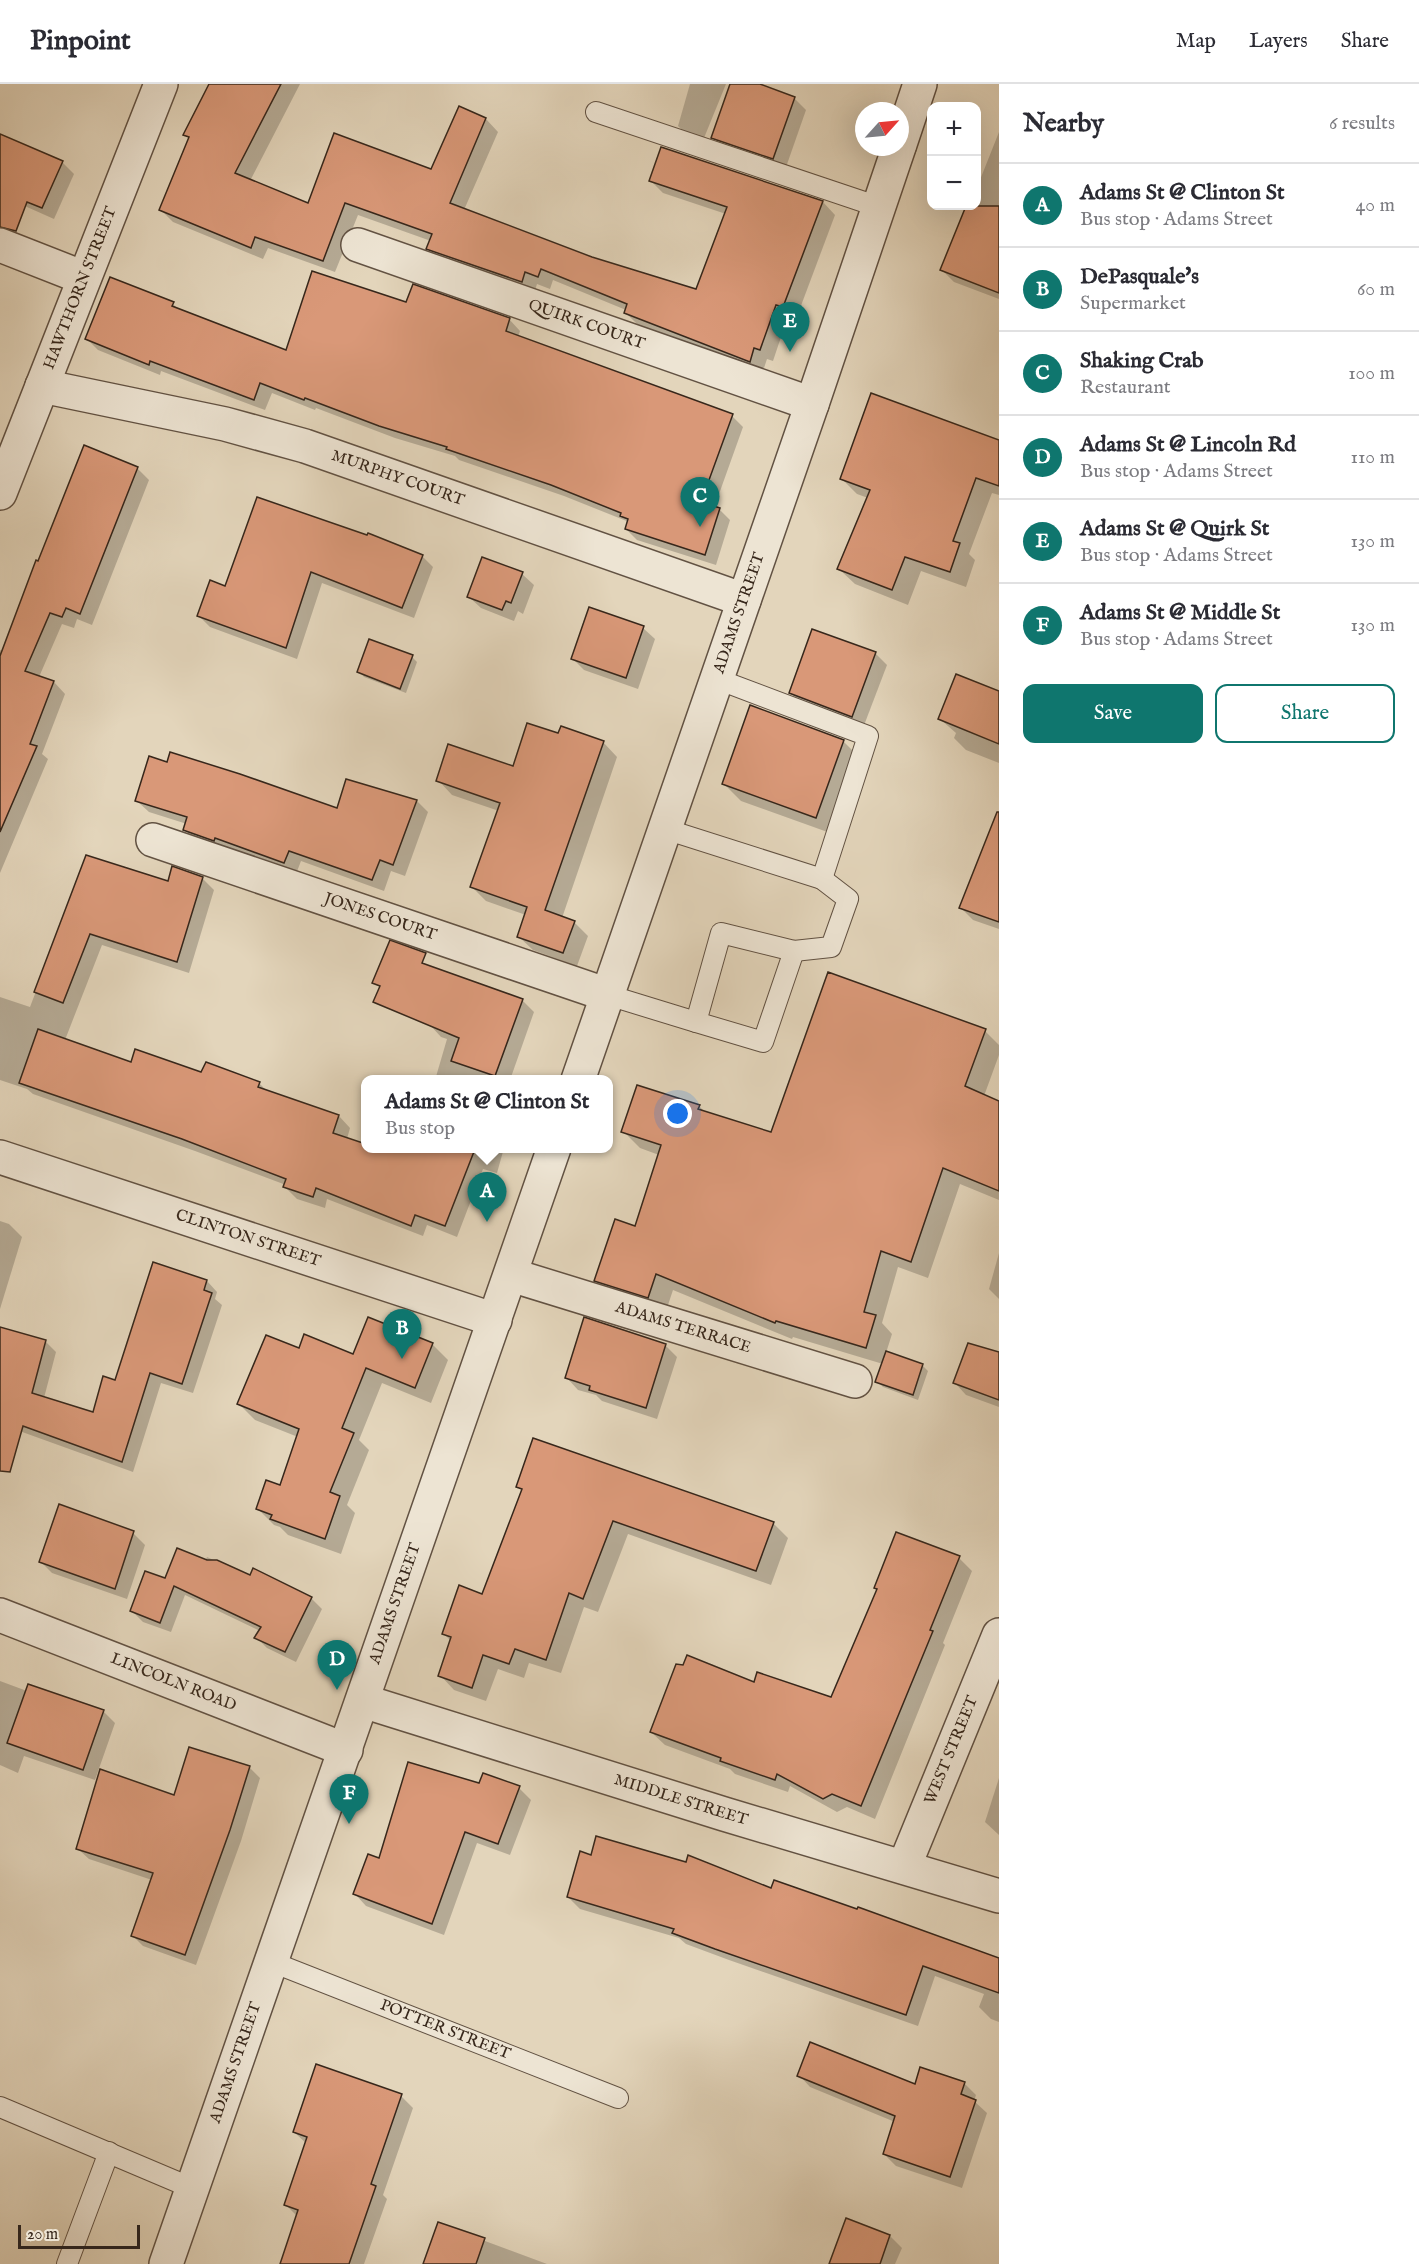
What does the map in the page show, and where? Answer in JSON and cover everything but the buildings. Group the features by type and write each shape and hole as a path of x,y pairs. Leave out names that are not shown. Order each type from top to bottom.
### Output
{"street":[{"name":"HAWTHORN STREET","path":"0,493 161,84"},
{"name":"ADAMS STREET","path":"909,116 920,84"},
{"name":"ADAMS STREET","path":"580,1075 895,156"},
{"path":"0,245 84,278"},
{"name":"QUIRK COURT","path":"358,245 812,404"},
{"name":"MURPHY COURT","path":"42,386 225,424 304,446 744,600"},
{"name":"JONES COURT","path":"153,840 608,995"},
{"name":"ADAMS STREET","path":"166,2264 553,1153"},
{"name":"CLINTON STREET","path":"0,1157 495,1320"},
{"name":"ADAMS TERRACE","path":"511,1275 855,1381"},
{"name":"LINCOLN ROAD","path":"0,1615 346,1750"},
{"name":"WEST STREET","path":"904,1867 999,1635"},
{"name":"MIDDLE STREET","path":"363,1701 724,1814 999,1896"}],"lane":[{"path":"596,112 879,207"},
{"path":"717,679 868,736 822,879"},
{"path":"665,829 822,879 849,899 831,947 794,951 721,933 696,1022"},
{"path":"608,995 763,1042 794,951"},
{"name":"POTTER STREET","path":"272,1962 618,2098"},
{"path":"0,2107 194,2189"},
{"path":"67,2264 109,2152"}],"place":[{"name":"Adams St @ Quirk St","path":"790,352"},
{"name":"Shaking Crab","path":"700,527"},
{"name":"Adams St @ Clinton St","path":"487,1222"},
{"name":"DePasquale's","path":"402,1359"},
{"name":"Adams St @ Lincoln Rd","path":"337,1690"},
{"name":"Adams St @ Middle St","path":"349,1824"}]}
